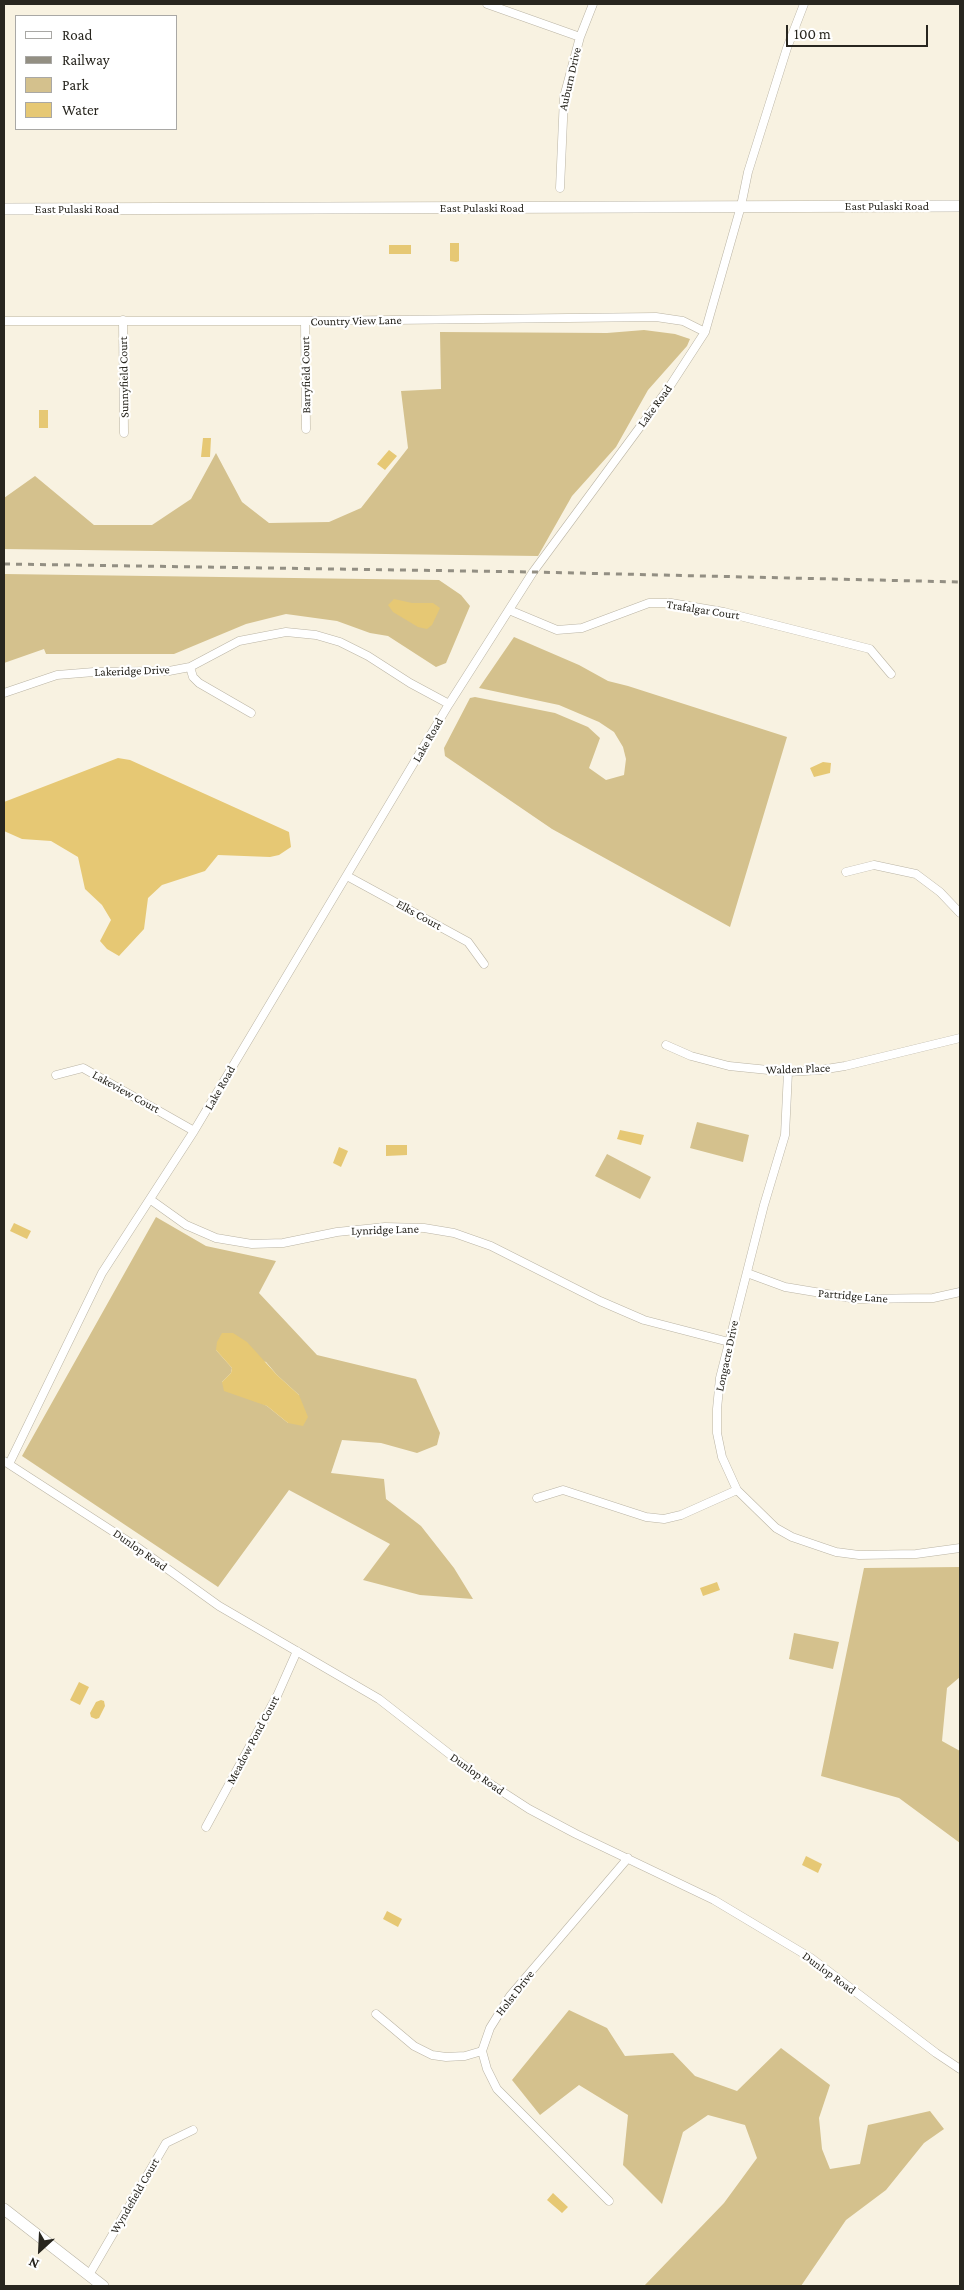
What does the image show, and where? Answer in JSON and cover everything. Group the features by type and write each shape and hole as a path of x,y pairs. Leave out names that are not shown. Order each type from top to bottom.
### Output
{"main road":[{"name":"East Pulaski Road","path":"4,209 960,206"},
{"path":"4,2209 103,2286"}],"street":[{"path":"488,4 580,36"},
{"name":"Auburn Drive","path":"560,188 564,97 580,36 593,4"},
{"name":"Lake Road","path":"6,1462 102,1273 194,1131 449,704 544,556 668,389 705,332 763,122 804,4"},
{"name":"Country View Lane","path":"4,321 305,321 656,317 683,321 705,332"},
{"name":"Sunnyfield Court","path":"123,320 124,433"},
{"name":"Barryfield Court","path":"305,321 306,429"},
{"name":"Trafalgar Court","path":"509,610 557,630 582,628 648,603 671,603 769,622 870,649 891,674"},
{"name":"Lakeridge Drive","path":"4,693 57,675 94,672 169,671 190,667 239,641 286,632 316,635 340,642 368,656 410,683 449,704"},
{"path":"190,667 193,677 199,683 251,713"},
{"path":"846,872 874,865 916,874 940,892 960,913"},
{"name":"Elks Court","path":"347,876 468,942 484,964"},
{"name":"Walden Place","path":"666,1045 691,1056 729,1066 788,1072 845,1066 960,1038"},
{"name":"Lakeview Court","path":"56,1075 83,1068 194,1131"},
{"name":"Longacre Drive","path":"788,1072 785,1135 764,1205 728,1342 718,1393 717,1434 722,1457 737,1490 776,1528 792,1537 836,1552 859,1555 916,1554 960,1548"},
{"name":"Lynridge Lane","path":"151,1200 186,1225 216,1238 252,1244 283,1243 337,1232 385,1227 424,1228 454,1233 491,1246 600,1301 644,1320 728,1342"},
{"name":"Partridge Lane","path":"747,1273 785,1287 857,1299 933,1298 960,1292"},
{"name":"Dunlop Road","path":"6,1462 137,1547 219,1606 379,1699 475,1774 529,1809 576,1834 725,1906 811,1958 936,2053 960,2069"},
{"path":"537,1498 563,1490 646,1517 664,1519 681,1516 737,1490"},
{"name":"Meadow Pond Court","path":"206,1827 277,1696 297,1651"},
{"name":"Holst Drive","path":"482,2051 490,2028 506,2002 628,1858"},
{"path":"376,2014 414,2046 432,2054 446,2057 464,2056 482,2051 496,2090 609,2201"},
{"name":"Wyndefield Court","path":"89,2275 166,2143 192,2130"}],"green space":[{"path":"644,330 675,334 690,339 687,346 648,390 616,447 572,496 538,556 4,549 4,498 35,476 94,525 152,525 191,499 216,453 242,502 269,523 329,522 361,508 408,448 401,391 441,389 440,332 607,333"},
{"path":"4,574 439,580 461,595 470,606 446,663 436,667 388,636 370,633 337,621 286,614 246,624 174,654 46,654 44,649 4,663"},
{"path":"514,637 579,665 608,681 787,737 730,927 552,829 445,756 444,748 470,698 475,697 555,713 588,727 600,738 589,768 606,780 624,775 626,759 623,747 614,732 599,722 559,705 479,688"},
{"path":"697,1122 749,1135 743,1162 690,1148"},
{"path":"607,1154 651,1177 640,1199 595,1176"},
{"path":"156,1217 206,1246 276,1261 259,1293 317,1355 416,1379 440,1433 437,1445 417,1453 381,1443 342,1440 331,1473 384,1479 386,1499 421,1526 454,1568 473,1599 420,1595 363,1580 390,1544 289,1490 218,1587 22,1456","holes":["216,1350 266,1362 299,1395 288,1423 267,1406 222,1382 231,1373 232,1368"]},
{"path":"960,1567 960,1677 947,1688 942,1741 960,1751 960,1843 899,1798 821,1776 864,1568"},
{"path":"794,1633 839,1642 833,1669 789,1659"},
{"path":"569,2010 607,2028 625,2056 673,2053 695,2076 737,2091 781,2048 830,2085 819,2118 822,2149 830,2169 860,2164 868,2125 930,2111 944,2129 924,2143 886,2190 846,2220 801,2286 644,2286 724,2203 757,2158 745,2125 708,2115 683,2132 662,2204 623,2165 628,2115 579,2085 540,2115 512,2080"}],"water":[{"path":"450,243 459,243 459,261 450,261"},
{"path":"389,245 411,245 411,254 389,254"},
{"path":"39,410 48,410 48,428 39,428"},
{"path":"203,438 211,438 210,457 201,457"},
{"path":"389,450 397,456 385,470 377,464"},
{"path":"394,599 412,603 433,603 440,608 432,625 427,629 418,627 393,612 388,605"},
{"path":"118,758 130,760 289,832 291,847 279,855 270,857 218,855 205,871 162,885 148,898 144,929 119,956 107,949 100,941 111,920 102,905 85,889 78,857 51,841 22,839 4,831 4,802"},
{"path":"823,762 831,763 830,773 814,777 810,768"},
{"path":"620,1130 644,1135 641,1145 617,1139"},
{"path":"386,1145 407,1145 407,1155 386,1156"},
{"path":"339,1147 348,1151 341,1167 333,1163"},
{"path":"14,1223 31,1231 27,1239 10,1231"},
{"path":"222,1333 233,1333 247,1342 277,1375 299,1395 308,1417 303,1426 288,1423 267,1406 224,1391 222,1382 231,1373 232,1368 216,1350 217,1342"},
{"path":"717,1582 720,1590 703,1596 700,1588"},
{"path":"79,1682 89,1687 80,1705 70,1700"},
{"path":"104,1701 105,1706 99,1718 91,1717 90,1713 96,1702"},
{"path":"806,1856 822,1864 818,1873 802,1865"},
{"path":"387,1911 402,1919 398,1927 383,1919"},
{"path":"553,2193 568,2207 562,2213 547,2200"}],"railway":[{"path":"4,564 533,572 960,582"}]}
